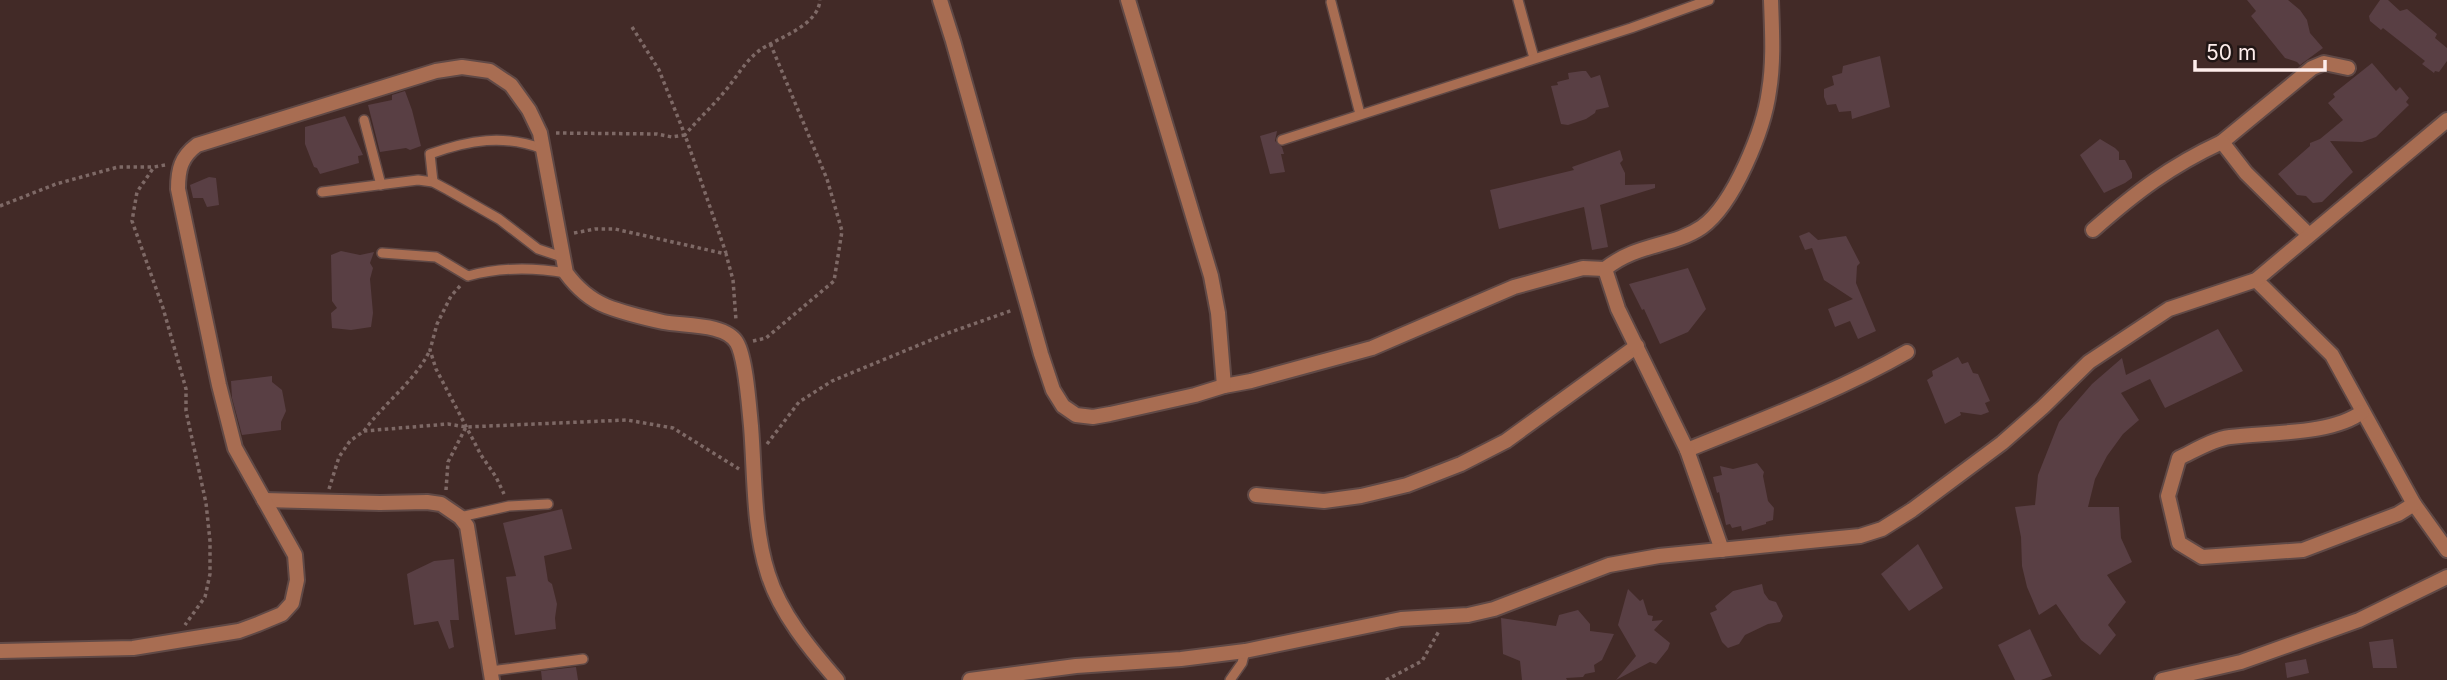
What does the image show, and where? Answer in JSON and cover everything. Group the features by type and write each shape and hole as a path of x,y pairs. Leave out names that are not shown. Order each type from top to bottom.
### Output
{"street":[{"path":"940,0 1053,390 1063,406 1076,415 1093,417 1251,382 1372,348 1514,288 1583,268 1605,269 1633,252 1681,237 1703,226 1739,182 1753,147 1769,92 1771,0"},
{"path":"1128,0 1211,276 1218,313 1224,386"},
{"path":"2093,230 2136,192 2172,168 2222,142 2312,68 2324,63 2348,68"},
{"path":"0,651 133,648 239,631 282,614 292,603 297,580 295,555 235,448 219,385 178,188 180,163 197,145 351,99 417,76 462,67 490,71 502,77 519,95 540,132 566,273 581,290 607,306 664,322 725,332 738,345 750,415 761,546 768,576 780,602 801,634 837,680"},
{"path":"970,680 1076,666 1181,659 1245,651 1401,619 1447,617 1493,609 1609,565 1658,556 1860,536 1882,529 2002,443 2089,362 2157,316 2169,309 2256,280 2447,120"},
{"path":"2222,142 2246,173 2309,235"},
{"path":"1605,269 1618,309 1687,450 1722,550"},
{"path":"2256,280 2332,355 2414,504 2447,550"},
{"path":"1256,495 1324,501 1407,485 1506,441 1637,346"},
{"path":"1687,450 1850,382 1907,352"},
{"path":"2362,412 2353,419 2296,433 2226,437 2179,458 2168,496 2179,542 2202,557 2303,550 2398,514 2414,504"},
{"path":"264,500 427,502 441,504 460,516 467,526 491,675"},
{"path":"2162,680 2241,662 2359,620 2447,577"}],"lane":[{"path":"1518,0 1534,58"},
{"path":"1282,140 1709,0"},
{"path":"1331,2 1360,114"},
{"path":"365,120 381,185"},
{"path":"433,182 430,154 451,146 480,141 521,141 543,149"},
{"path":"322,192 418,180 433,182 499,219 538,249 562,257"},
{"path":"382,253 436,257 468,276 495,269 566,273"},
{"path":"460,516 509,506 548,503"},
{"path":"1230,680 1242,663 1245,651"},
{"path":"491,675 583,659"}],"path":[{"path":"540,132 657,134 672,137 685,135 725,91 747,61 770,43 814,16 821,0"},
{"path":"632,27 659,70 685,135 726,254 733,280 738,345 765,338 834,281 842,231 827,179 770,43"},
{"path":"0,206 56,184 118,167 154,167 180,163"},
{"path":"154,167 137,192 132,221 163,308 187,389 186,411 206,503 210,541 210,575 205,597 189,621 170,642"},
{"path":"559,240 576,232 615,229 726,254"},
{"path":"325,502 339,457 350,441 364,431 379,410 417,372 430,350 437,324 451,296 468,276"},
{"path":"754,463 799,402 832,381 948,333 1004,315 1028,302"},
{"path":"430,350 436,369 481,456 496,477 509,506"},
{"path":"364,431 448,424 466,427 627,420 673,428 736,467 756,485"},
{"path":"441,504 446,492 448,462 466,427"},
{"path":"1386,680 1422,661 1447,617"}],"building":[{"path":"2247,0 2288,0 2300,10 2307,20 2310,33 2323,48 2300,65 2285,58 2251,16 2256,11"},
{"path":"2380,0 2388,0 2400,11 2407,9 2437,34 2435,38 2447,48 2447,61 2439,72 2434,73 2422,64 2425,61 2370,21 2369,16"},
{"path":"1880,56 1890,107 1852,119 1851,111 1839,112 1836,104 1827,105 1824,89 1834,85 1832,76 1842,73 1843,66"},
{"path":"2372,63 2396,91 2400,87 2409,98 2406,102 2409,105 2376,137 2362,142 2330,141 2353,172 2322,202 2313,203 2306,196 2297,195 2278,174 2310,146 2310,143 2320,139 2343,120 2328,103 2335,97 2333,94"},
{"path":"1586,71 1591,78 1600,75 1609,107 1596,110 1586,119 1568,125 1561,124 1551,86 1569,79 1568,73"},
{"path":"405,91 421,146 410,150 406,148 380,152 368,105 392,100 392,95"},
{"path":"345,116 363,155 358,156 359,163 320,174 314,167 305,144 305,127"},
{"path":"1277,131 1275,141 1282,147 1285,172 1270,174 1260,136"},
{"path":"2100,139 2119,152 2119,160 2125,160 2132,173 2132,178 2125,183 2104,193 2080,155"},
{"path":"1620,150 1625,185 1655,184 1655,188 1600,205 1608,247 1592,250 1584,207 1499,229 1490,190 1574,170 1572,167"},
{"path":"209,177 216,178 219,205 207,207 203,198 193,198 190,185"},
{"path":"1809,232 1818,240 1846,236 1860,263 1857,266 1856,283 1876,331 1858,339 1850,321 1835,327 1828,309 1853,299 1824,280 1812,248 1805,250 1799,236"},
{"path":"341,251 360,255 374,252 370,263 373,268 370,279 373,313 371,327 351,330 332,328 331,313 337,308 332,301 331,255"},
{"path":"1688,268 1706,309 1688,332 1660,344 1629,284"},
{"path":"2218,329 2243,371 2165,408 2150,379 2121,393 2139,420 2123,434 2107,456 2095,479 2088,507 2119,507 2121,538 2132,562 2107,575 2126,602 2108,625 2116,635 2100,655 2081,640 2056,604 2039,615 2027,587 2022,566 2021,537 2015,507 2035,505 2038,475 2059,422 2092,384 2122,358 2126,375"},
{"path":"1958,357 1962,364 1968,362 1973,373 1978,374 1990,401 1985,403 1989,412 1981,415 1960,412 1961,415 1945,424 1927,380 1933,376 1932,371"},
{"path":"272,376 272,382 282,390 286,411 281,430 242,435 232,398 231,381"},
{"path":"1757,463 1764,472 1768,501 1774,508 1773,520 1742,531 1741,526 1732,528 1730,524 1726,525 1713,477 1722,475 1720,466 1733,469"},
{"path":"562,509 572,549 544,556 548,581 552,584 557,604 556,629 515,635 506,577 516,576 503,523"},
{"path":"1918,544 1943,588 1909,611 1881,574"},
{"path":"454,559 459,620 450,620 454,647 449,649 438,621 414,625 407,574 434,561"},
{"path":"1762,584 1764,593 1769,600 1776,602 1783,616 1780,622 1768,624 1745,635 1739,644 1728,648 1722,642 1710,613 1717,610 1715,606 1733,591"},
{"path":"1628,589 1640,601 1643,599 1648,615 1653,616 1652,621 1663,620 1654,630 1670,643 1656,664 1650,662 1616,680 1636,656 1618,625"},
{"path":"1578,610 1590,624 1590,631 1614,634 1602,660 1594,665 1595,672 1583,677 1566,678 1567,680 1522,680 1520,661 1503,654 1501,618 1556,626 1559,615"},
{"path":"2030,629 2052,676 2041,680 2015,680 1998,645"},
{"path":"2393,639 2397,668 2373,668 2369,642"},
{"path":"2306,659 2309,673 2287,678 2285,663"},
{"path":"576,667 578,680 542,680 541,671"}]}
